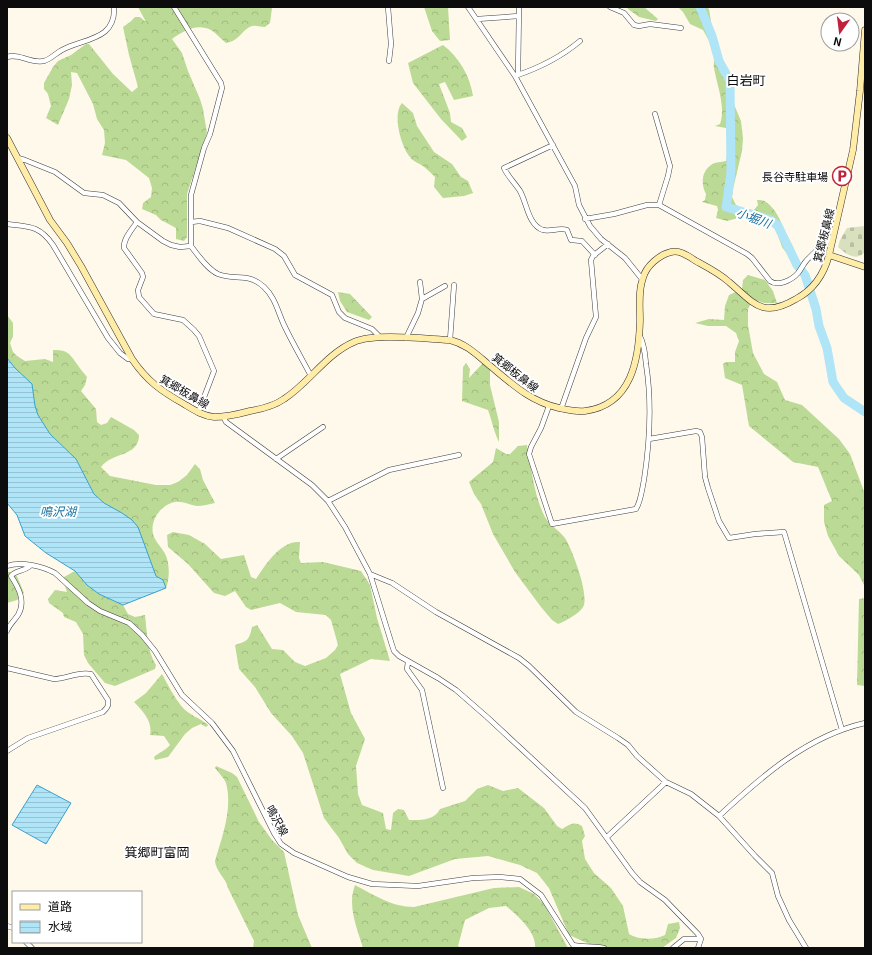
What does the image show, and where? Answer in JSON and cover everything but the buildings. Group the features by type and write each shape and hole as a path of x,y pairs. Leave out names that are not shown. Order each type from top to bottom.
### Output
{"main road":[{"name":"箕郷板鼻線","path":"7,138 50,220 67,243 81,266 132,359 141,372 161,391 198,413 208,416 223,416 276,404 288,397 336,353 347,346 360,340 381,338 450,340 461,343 470,348 520,390 537,401 549,406 575,412 602,407 618,397 626,386 630,378 639,334 640,289 642,278 644,273 651,265 662,256 672,252 680,252 687,255 724,278 754,304 769,308 787,304 799,298 814,287 826,268 835,235 853,150 863,92 865,30"},
{"path":"829,255 865,267"}],"street":[{"path":"7,57 16,56 34,61 43,61 61,50 103,34 109,30 112,24 114,18 114,7"},
{"path":"174,7 221,83 222,88 210,134 204,148 191,195 191,246 217,274 246,277 265,288 271,296 283,324 311,376"},
{"path":"388,7 391,44 389,61"},
{"path":"468,7 517,75 575,186 579,205 585,219 601,239 625,258 642,278"},
{"path":"517,75 519,7"},
{"path":"610,7 624,13 634,25 639,26 650,24 681,28"},
{"path":"476,19 519,16"},
{"path":"517,75 550,62 567,52 580,41"},
{"path":"656,114 670,166 658,205"},
{"path":"553,145 504,168 521,194 537,228 545,231 565,229 567,230 571,240 582,241 595,255"},
{"path":"18,158 56,172 84,194 103,196 119,203 149,232 171,245 180,247 191,246"},
{"path":"585,219 614,214 647,205 658,205 752,258 774,284 778,284 792,278 797,274 808,258 835,235"},
{"path":"191,222 200,221 228,228 275,249 284,256 295,275 332,295 339,312 345,318 372,329 381,338"},
{"path":"137,222 128,235 124,248 142,273 143,277 138,290 139,297 154,314 183,320 194,330 199,336 214,371 198,413"},
{"path":"7,224 34,228 45,235 108,338 120,353 128,359 132,359"},
{"path":"561,409 586,338 596,317 591,260 608,244"},
{"path":"406,338 418,313 422,299 420,282"},
{"path":"450,340 454,285"},
{"path":"422,299 445,286"},
{"path":"549,406 541,428 531,447 530,454 552,524 636,509 642,487 649,439 650,386 644,348 639,334"},
{"path":"223,416 226,422 312,485 328,501 345,527 370,574 394,651 408,662 445,683 487,717 585,808 640,882 665,900 701,938"},
{"path":"276,458 323,427"},
{"path":"649,439 696,431 700,432 702,437 708,488 719,520 729,538 784,532 842,730"},
{"path":"328,501 389,470 459,455"},
{"name":"鳴沢線","path":"7,566 36,566 55,573 88,603 100,611 129,623 142,635 155,651 182,695 212,723 226,741 274,833 286,848 348,877 372,884 418,886 473,878 509,877 520,879 541,895 573,945 598,946 604,948"},
{"path":"7,632 8,627 22,608 22,599 11,576 13,573 25,570 30,566"},
{"path":"370,574 392,583 436,612 519,658 576,712 628,745 637,756 666,782 691,794 719,816 772,873 778,896 789,920 806,948"},
{"path":"408,662 407,669 422,690 443,788"},
{"path":"7,668 60,679 81,673 91,674 108,700 109,704 108,708 103,712 28,738 12,747 7,752"},
{"path":"719,816 779,764 802,750 842,730 865,723"},
{"path":"607,836 666,782"},
{"path":"673,948 684,940 701,938"},
{"path":"698,948 701,938"}],"green space":[{"path":"138,7 272,8 270,23 265,27 252,26 231,42 226,43 211,30 201,27 185,31 172,39 182,53 200,99 207,133 187,194 187,237 184,241 176,239 176,228 161,220 156,215 142,209 143,203 151,197 152,188 149,178 126,160 102,155 105,143 104,130 97,119 93,104 77,73 71,72 72,85 69,99 58,125 46,118 51,106 48,94 44,89 44,83 58,61 71,55 86,44 89,44 113,74 132,92 138,87 123,27 135,17 140,17 146,22"},
{"path":"424,7 448,7 450,40 440,41 432,31"},
{"path":"627,7 644,7 658,19 656,21 639,17"},
{"path":"678,7 706,7 709,9 713,34 719,55 727,69 730,95 741,121 743,138 742,151 732,197 736,205 745,209 754,210 758,205 757,200 766,202 777,215 796,253 796,260 791,259 782,247 776,230 770,223 747,216 727,221 716,218 718,210 717,206 702,202 705,200 706,194 703,187 705,171 712,164 726,161 731,129 715,126 720,124 722,117 722,103 711,46 703,30 690,24 683,12"},
{"path":"443,45 459,61 472,89 473,96 454,100 445,82 439,84 450,113 451,122 462,128 467,137 462,141 441,119 413,83 408,63"},
{"path":"402,103 413,113 417,126 434,152 452,164 461,177 468,181 473,193 464,196 443,198 434,187 435,177 411,158 404,146 399,130 398,115 399,108"},
{"path":"865,226 865,252 862,255 855,257 851,256 838,247 847,228"},
{"path":"748,275 765,280 773,291 777,303 764,303 753,299 748,309 748,325 753,353 764,374 777,382 785,400 802,405 839,439 850,454 865,494 865,587 859,575 839,556 828,536 824,522 824,505 832,501 818,467 793,462 749,426 742,385 725,378 723,364 726,362 735,362 735,352 739,341 736,333 726,326 708,326 695,323 709,319 724,320 725,306 729,295 742,289 743,280"},
{"path":"338,292 350,294 372,317 369,320 347,312 340,301"},
{"path":"7,315 13,323 13,336 10,343 13,352 17,356 25,361 45,359 53,362 53,350 68,353 87,377 85,385 81,391 96,409 97,422 101,425 107,423 111,417 134,430 139,435 138,442 135,447 130,451 106,462 101,467 110,476 156,485 170,485 178,482 187,475 195,464 200,469 203,480 215,503 197,506 178,502 170,503 161,510 154,520 154,537 166,556 168,565 169,575 166,588 163,580 156,576 122,513 104,503 94,494 76,459 50,434 38,415 32,385 7,358"},
{"path":"466,363 470,369 469,378 483,363 490,367 490,385 499,422 499,442 488,410 462,401 463,367"},
{"path":"527,445 533,480 540,505 547,520 565,538 568,544 576,562 584,593 585,601 579,612 558,624 552,620 541,607 515,572 493,534 481,504 474,494 469,482 493,462 496,448 506,454 510,454 518,446"},
{"path":"173,532 189,535 205,544 221,559 244,555 251,577 256,579 274,554 286,545 293,542 300,542 299,558 301,563 323,562 361,571 370,585 377,618 390,661 371,659 340,674 351,713 365,739 356,766 358,794 362,805 383,813 386,829 391,830 393,813 398,809 404,810 409,820 426,819 434,816 440,809 465,801 477,789 488,785 503,791 518,788 544,808 557,826 562,829 572,824 582,826 585,836 582,841 585,859 594,873 611,888 623,906 629,934 647,939 657,938 665,935 668,924 679,922 680,928 676,938 662,948 596,947 569,935 549,888 537,873 520,865 488,856 455,859 409,876 373,870 357,863 348,854 339,838 324,818 303,753 292,736 271,713 255,687 239,669 235,645 247,639 250,635 252,627 257,625 272,649 283,650 295,662 305,666 326,658 338,645 331,620 326,615 296,612 280,603 251,610 246,607 235,591 225,596 214,593 188,564 168,547 167,535"},
{"path":"75,571 87,585 99,594 123,605 128,614 135,617 145,615 148,641 153,660 156,665 155,669 115,686 105,683 88,663 84,655 83,634 76,622 64,617 63,613 49,603 48,599 55,590 67,592 63,580 64,577"},
{"path":"7,572 16,574 24,593 17,600 7,603"},
{"path":"865,598 865,686 857,685 859,599"},
{"path":"162,674 182,707 208,725 206,727 201,724 192,728 185,734 168,757 155,760 154,757 170,745 164,736 150,735 151,730 149,721 134,702 146,693"},
{"path":"216,766 232,773 237,777 259,822 272,840 284,852 298,915 312,948 253,948 254,941 227,884 219,872 215,861 226,823 228,803 226,783 215,768"},
{"path":"355,885 391,903 414,907 494,888 519,887 534,894 544,904 568,948 535,948 535,942 530,930 521,919 506,906 489,908 465,920 458,946 461,948 363,948 352,909"}],"water":[{"name":"鳴沢湖","path":"7,358 32,384 35,406 38,415 50,434 76,459 94,494 104,503 132,520 138,527 156,576 163,580 166,588 123,605 99,594 87,585 75,571 46,553 25,536 17,515 7,503"},
{"path":"37,785 71,803 46,844 12,825"}],"waterway":[{"name":"小堀川","path":"700,7 712,36 719,61 730,81 731,173 726,207 771,220 778,226 797,265 805,275 816,309 819,326 827,348 833,382 844,398 865,412"}],"place":[{"name":"長谷寺駐車場","path":"842,176"}],"district":[{"name":"白岩町","path":"746,79"},
{"name":"箕郷町富岡","path":"157,851"}]}
